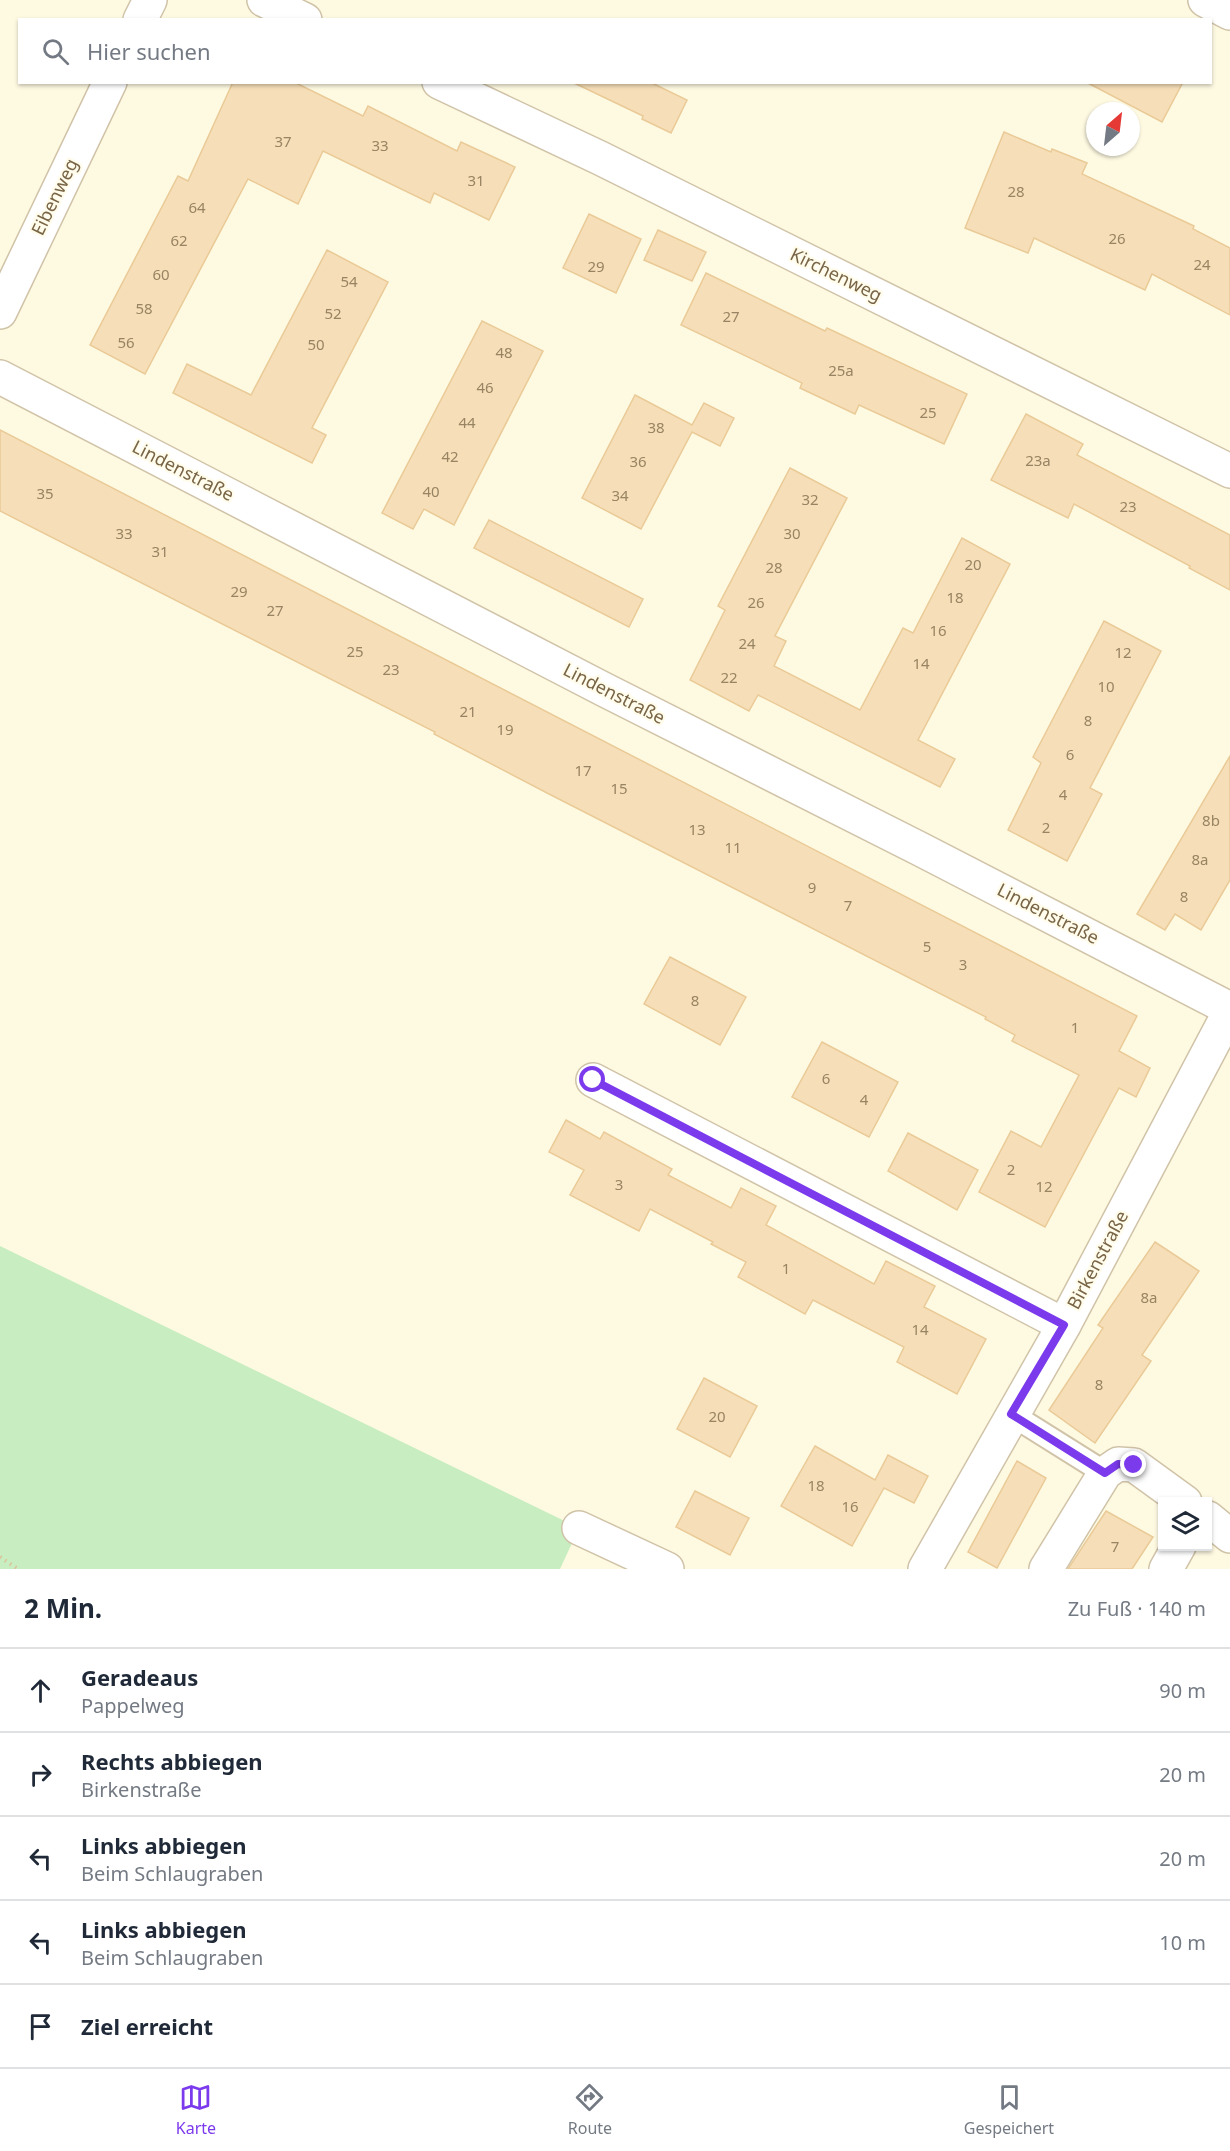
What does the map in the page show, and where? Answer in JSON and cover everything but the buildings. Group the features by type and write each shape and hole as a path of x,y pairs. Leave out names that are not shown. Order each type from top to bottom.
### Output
{"street":[{"path":"141,18 150,0"},
{"path":"264,0 301,18"},
{"path":"1205,0 1230,13"},
{"name":"Eibenweg","path":"0,312 109,84"},
{"name":"Kirchenweg","path":"444,84 600,158 1230,471"},
{"name":"Lindenstraße","path":"0,377 605,690 992,885 1230,1010"},
{"name":"Birkenstraße","path":"925,1569 1011,1414 1064,1325 1230,1010"},
{"path":"593,1080 1064,1325"},
{"path":"1046,1569 1112,1468 1134,1465 1178,1497"},
{"path":"1212,1521 1230,1536"},
{"path":"579,1528 667,1569"},
{"path":"1166,1569 1176,1551"}],"lane":[{"path":"1011,1414 1112,1468"}],"path":[{"path":"0,1557 18,1569"}],"green space":[{"path":"0,1246 579,1528 560,1569 0,1569"}],"route":[{"path":"593,1080 1064,1325 1011,1414 1105,1473 1118,1464 1134,1465"}]}
